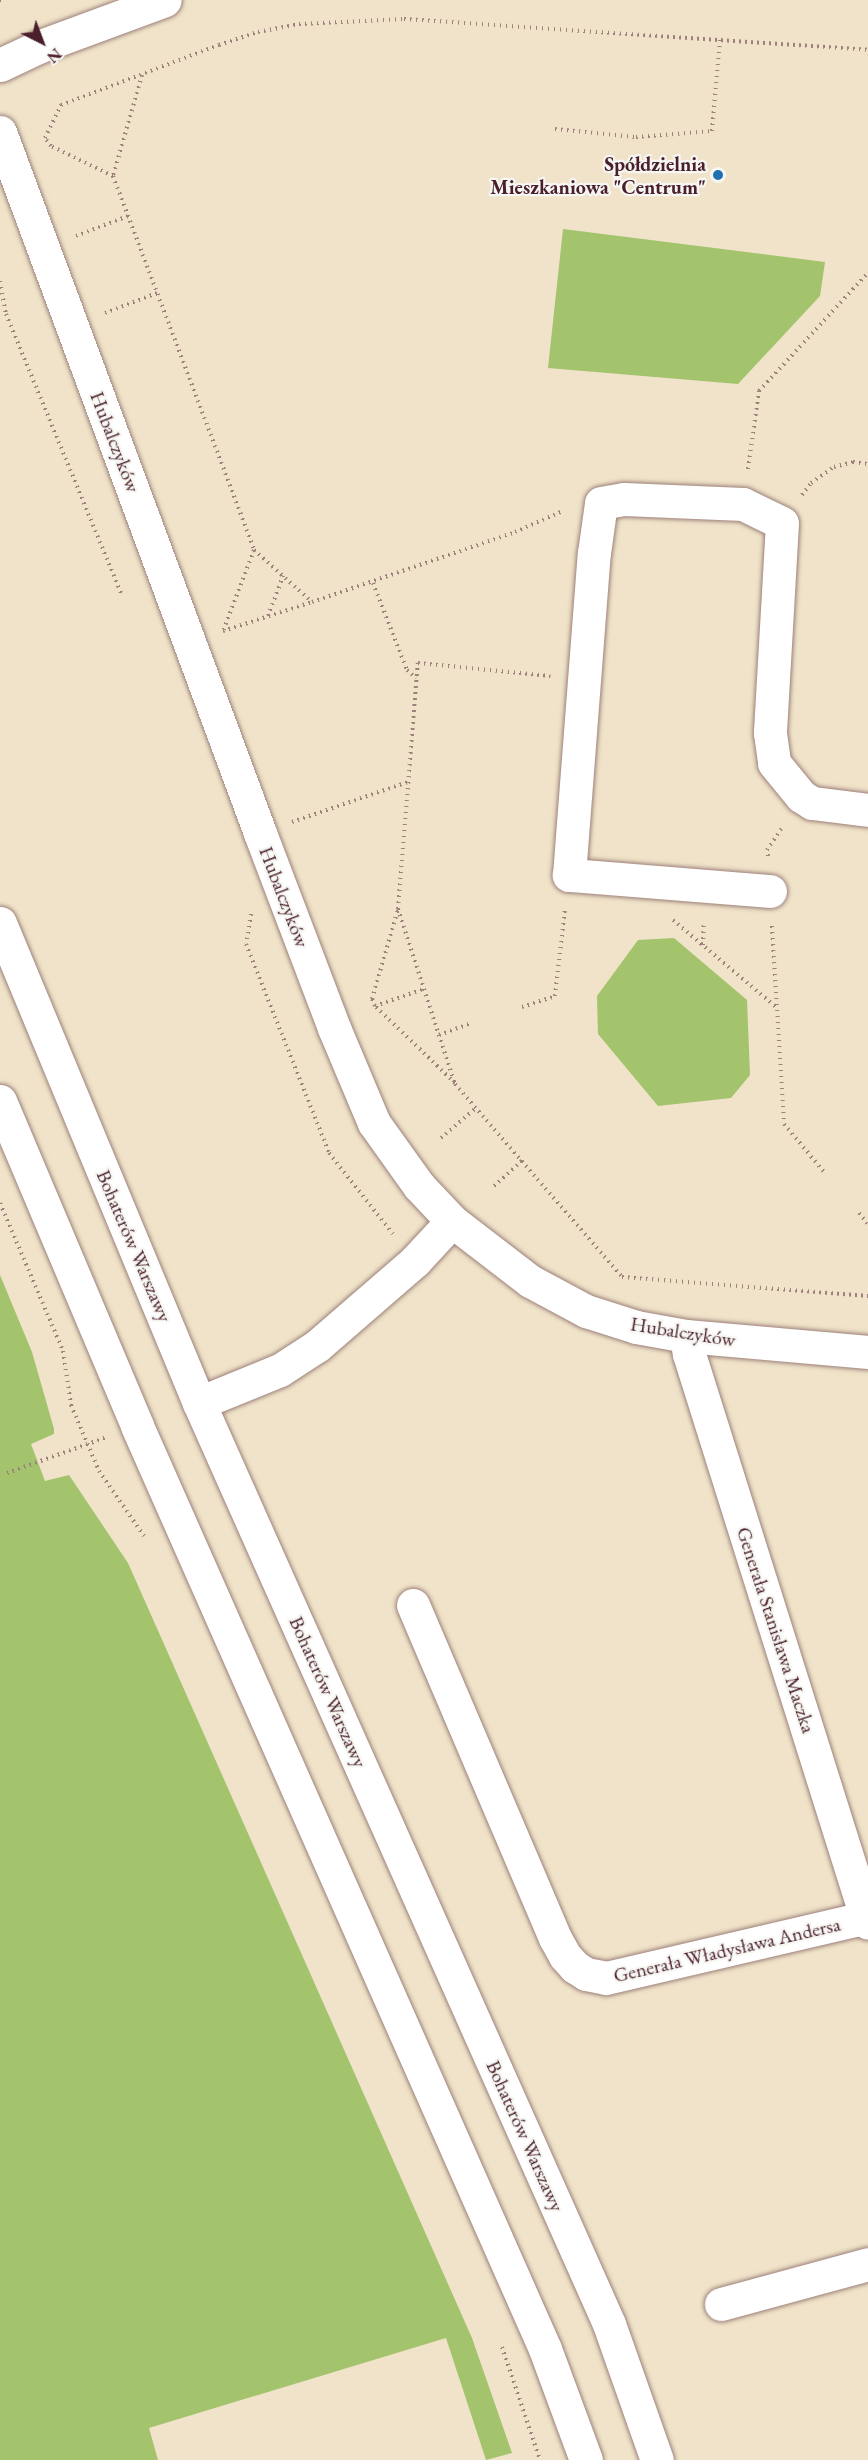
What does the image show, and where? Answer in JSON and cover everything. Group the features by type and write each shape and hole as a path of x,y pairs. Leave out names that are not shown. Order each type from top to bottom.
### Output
{"street":[{"path":"0,65 38,47 165,0"},
{"name":"Hubalczyków","path":"0,132 260,833 334,1028 374,1123 419,1185 452,1221 530,1281 586,1311 636,1328 686,1336 868,1352"},
{"path":"770,891 646,879 569,875 594,553 601,503 624,499 743,504 782,523 770,747 774,763 801,796 812,804 868,810"},
{"name":"Bohaterów Warszawy","path":"0,923 199,1403 609,2324 657,2460"},
{"path":"0,1101 137,1426 545,2349 586,2460"},
{"path":"199,1403 280,1370 317,1346 415,1261 452,1221"},
{"name":"Generała Stanisława Maczka","path":"686,1336 692,1365 868,1919"},
{"name":"Generała Władysława Andersa","path":"413,1605 555,1938 565,1956 586,1974 606,1978 868,1919"},
{"path":"721,2304 868,2264"}],"path":[{"path":"112,176 51,146 45,138 61,105 258,32 299,24 404,20 868,50"},
{"path":"555,129 636,137 712,131 720,39"},
{"path":"142,74 112,176 254,550 312,602"},
{"path":"44,251 86,231 128,216"},
{"path":"743,504 759,391 868,273"},
{"path":"0,281 6,314 121,593"},
{"path":"71,325 157,293"},
{"path":"782,523 811,483 834,467 853,462 868,464"},
{"path":"254,550 223,630 373,583 515,532 585,501 601,503"},
{"path":"268,616 283,576"},
{"path":"373,583 407,670 416,678"},
{"path":"585,680 418,663 398,909 372,999 375,1006 455,1084 622,1277 868,1296"},
{"path":"260,833 408,782"},
{"path":"801,796 768,850 784,1124 824,1172"},
{"path":"522,1007 555,996 569,875"},
{"path":"646,879 645,896 777,1009"},
{"path":"398,909 455,1084"},
{"path":"375,1006 424,989"},
{"path":"439,1035 470,1024"},
{"path":"441,1138 476,1108"},
{"path":"494,1186 522,1161"},
{"path":"859,1213 868,1224"},
{"path":"7,1473 137,1426"}],"green space":[{"path":"563,229 825,262 820,296 738,384 548,368"},
{"path":"674,938 747,1000 750,1075 731,1098 658,1106 598,1034 597,996 638,940"},
{"path":"0,1275 32,1352 54,1429 54,1434 31,1444 45,1481 69,1475 128,1563 472,2338 512,2453 486,2460 446,2338 149,2428 158,2460 0,2460"}],"place":[{"name":"Spółdzielnia Mieszkaniowa \"Centrum\"","path":"718,175"}]}
